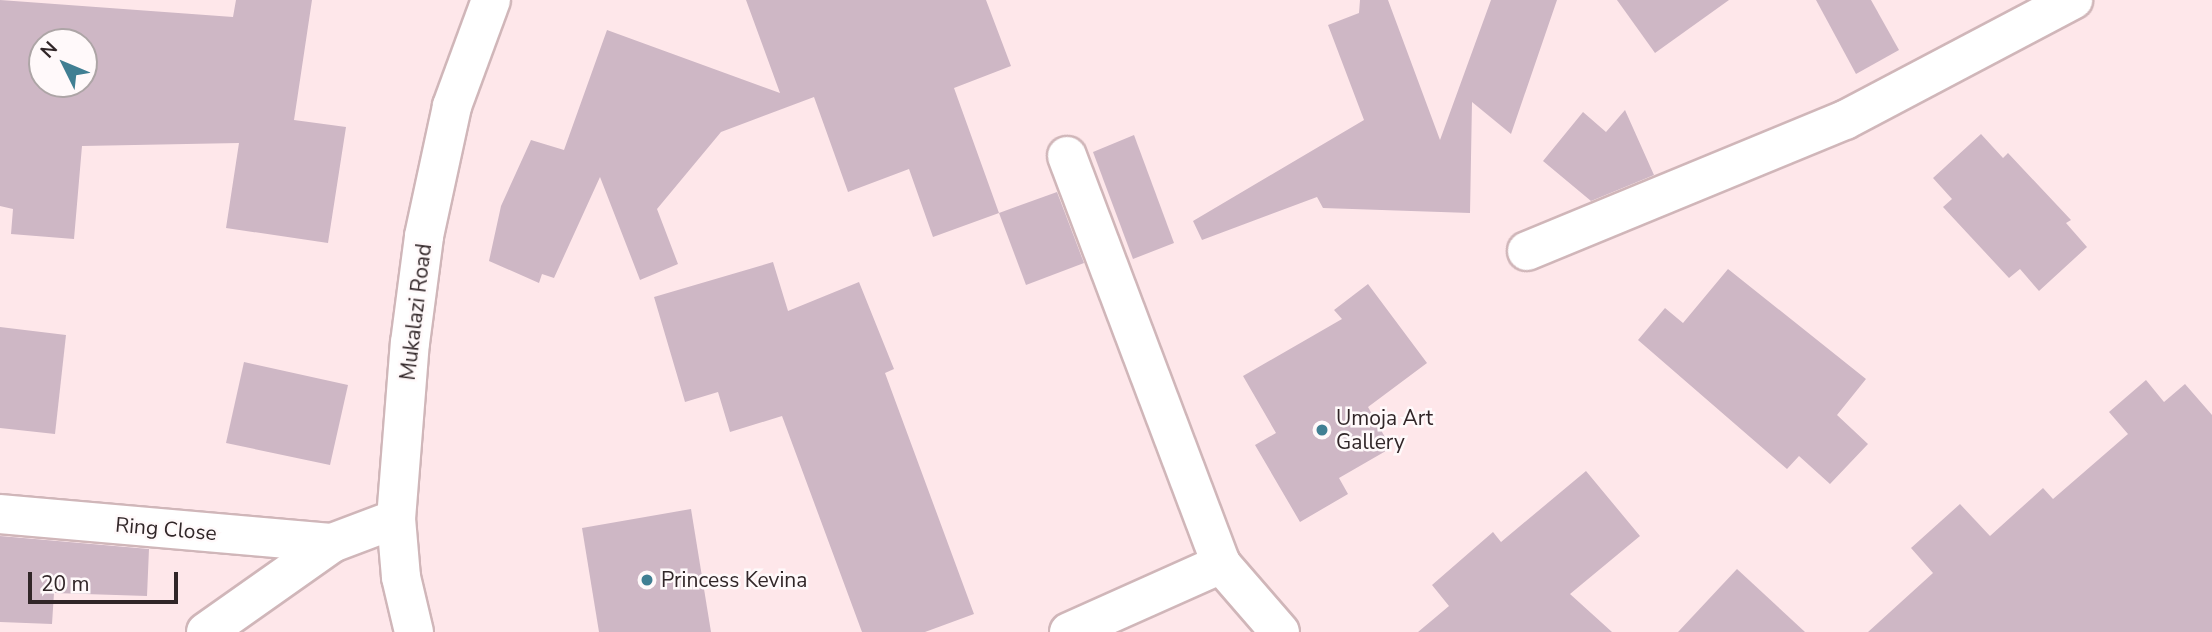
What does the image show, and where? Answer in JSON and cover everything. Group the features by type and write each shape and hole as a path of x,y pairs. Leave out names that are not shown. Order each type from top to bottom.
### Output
{"street":[{"name":"Mukalazi Road","path":"414,632 401,577 396,519 424,236 453,106 491,0"},
{"path":"1527,251 1845,120 2073,0"},
{"path":"1067,156 1221,564 1280,632"},
{"name":"Ring Close","path":"0,514 332,543"},
{"path":"206,632 332,543 396,519"},
{"path":"1069,632 1221,564"}],"building":[{"path":"0,0 233,17 236,0 312,0 294,120 346,127 328,243 226,228 239,143 82,146 74,239 11,234 13,209 0,206"},
{"path":"746,0 986,0 1011,66 954,88 999,213 933,237 909,169 848,192 814,97 721,132 657,209 678,264 640,280 600,177 554,278 542,274 539,283 489,261 501,206 531,140 564,150 607,30 780,93"},
{"path":"1360,0 1388,0 1440,140 1491,0 1557,0 1511,134 1472,102 1470,213 1323,208 1317,197 1202,240 1193,221 1364,120 1328,25 1359,13"},
{"path":"1617,0 1729,0 1655,53"},
{"path":"1816,0 1871,0 1899,50 1856,74"},
{"path":"1625,110 1654,175 1591,201 1543,161 1583,112 1606,132"},
{"path":"1981,134 2003,158 2008,153 2071,220 2066,223 2087,247 2039,291 2020,269 2009,278 1943,207 1952,199 1933,178"},
{"path":"1134,135 1174,243 1133,259 1093,152"},
{"path":"1057,192 1084,263 1026,285 999,213"},
{"path":"773,262 788,311 859,282 894,369 885,373 974,614 925,632 862,632 782,416 730,432 718,392 685,402 654,297"},
{"path":"1728,269 1866,379 1837,415 1868,444 1830,484 1799,456 1787,469 1638,340 1665,308 1683,323"},
{"path":"1368,284 1427,363 1368,407 1391,448 1339,478 1348,494 1300,522 1255,445 1276,433 1243,376 1342,319 1334,310"},
{"path":"0,327 66,335 55,434 0,428"},
{"path":"244,362 348,385 330,465 226,443"},
{"path":"2146,380 2164,402 2185,384 2212,415 2212,632 1868,632 1933,573 1911,548 1960,504 1990,536 2043,488 2053,499 2128,434 2109,412"},
{"path":"1586,471 1640,536 1570,594 1612,632 1418,632 1449,606 1432,585 1493,532 1501,542"},
{"name":"Princess Kevina","path":"691,509 711,632 599,632 582,528"},
{"path":"0,536 149,549 147,596 54,593 52,624 0,622"},
{"path":"1737,569 1805,632 1678,632"}],"place":[{"name":"Umoja Art Gallery","path":"1322,430"},
{"name":"Princess Kevina","path":"647,580"}]}
